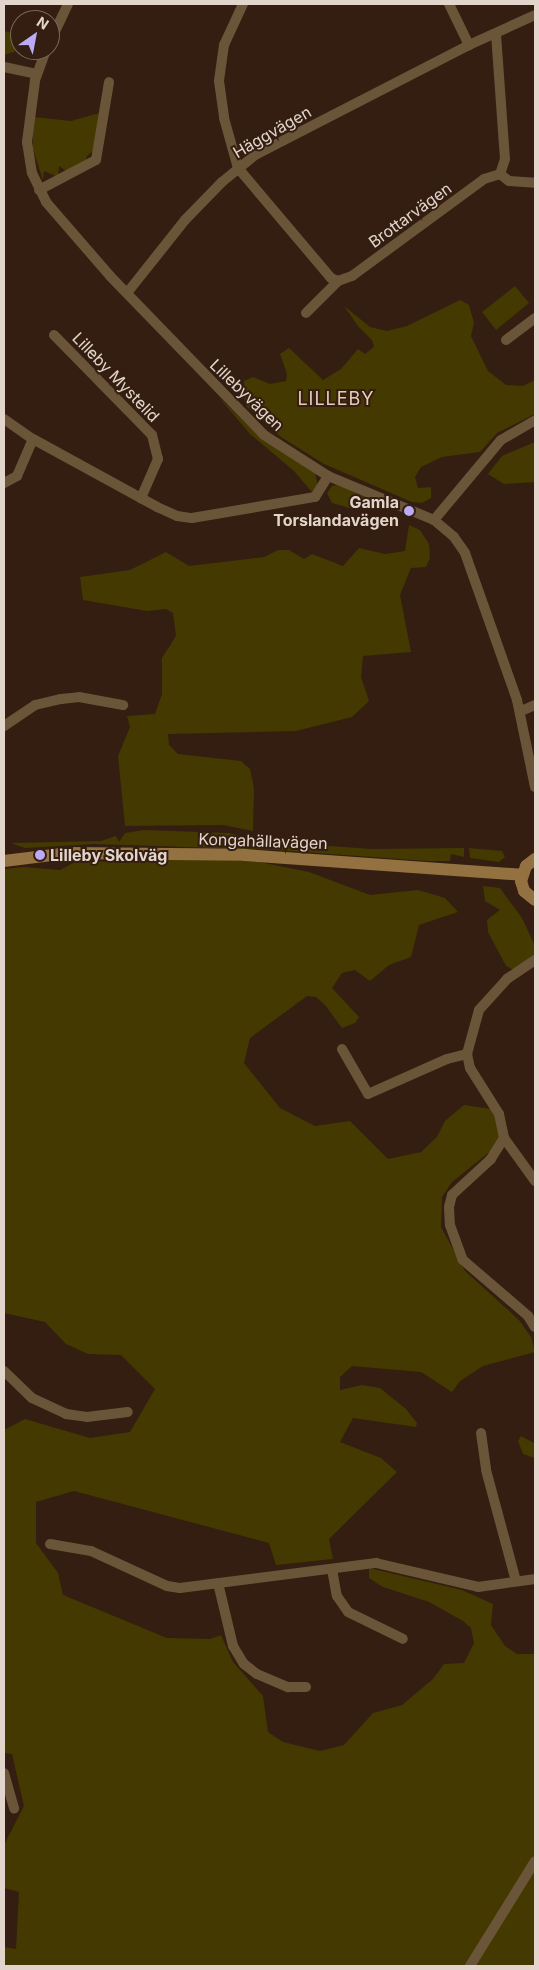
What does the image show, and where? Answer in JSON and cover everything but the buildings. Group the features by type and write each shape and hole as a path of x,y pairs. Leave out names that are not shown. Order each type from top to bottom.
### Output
{"street":[{"path":"60,21 68,4"},
{"path":"243,4 224,45 219,80 224,118 238,168 324,273 338,281"},
{"path":"449,4 469,45"},
{"name":"Häggvägen","path":"127,293 185,220 238,168 255,155 469,45 535,15"},
{"path":"496,34 505,159 500,174 510,181 535,184"},
{"name":"Lillebyvägen","path":"42,60 29,107 27,142 28,157 39,190 58,217 127,293 258,429 328,476 434,520 454,537 465,553 520,711 535,787"},
{"path":"4,67 37,74"},
{"path":"39,190 96,160 106,118 109,82"},
{"name":"Brottarvägen","path":"306,314 338,281 352,276 484,180 500,174"},
{"path":"506,340 535,318"},
{"name":"Lilleby Mystelid","path":"54,335 157,443 158,459 142,498"},
{"path":"4,419 33,439 177,516 192,518 315,497 328,476"},
{"path":"434,520 500,440 535,420"},
{"path":"4,483 17,476 33,439"},
{"path":"4,726 35,705 61,699 79,697 123,705"},
{"path":"520,711 535,704"},
{"name":"Kongahällavägen","path":"4,861 68,853 263,855 522,876"},
{"path":"535,859 526,866 522,876 524,891 535,900"},
{"path":"535,960 507,979 479,1010 467,1054 470,1068 500,1114 504,1138 535,1181"},
{"path":"342,1049 368,1094 447,1059 467,1054"},
{"path":"504,1138 491,1159 452,1195 450,1225 464,1260 528,1316 535,1327"},
{"path":"4,1370 32,1398 66,1414 87,1417 128,1412"},
{"path":"481,1433 486,1470 516,1581"},
{"path":"50,1544 92,1551 131,1566 167,1586 218,1584 376,1563 478,1586 535,1579"},
{"path":"332,1569 337,1596 348,1612 403,1639"},
{"path":"218,1584 233,1646 244,1664 257,1674 288,1687 306,1687"},
{"path":"4,1773 14,1809"},
{"path":"470,1966 516,1888 535,1861"}],"shaded area":[{"path":"4,31 10,32 10,53 4,55"},
{"path":"103,112 95,149 87,156 85,164 68,172 59,166 58,177 44,171 43,180 33,149 33,117 71,121"},
{"path":"515,286 529,303 496,330 482,312"},
{"path":"460,300 469,305 474,323 471,336 488,371 506,385 523,386 535,380 535,414 497,433 480,452 442,457 421,467 415,477 418,488 431,487 431,498 422,503 412,502 324,464 281,437 245,405 244,381 253,377 270,384 286,381 287,374 280,354 289,348 323,380 341,369 358,349 365,354 374,347 372,340 358,326 344,306 370,327 387,331 407,326"},
{"path":"218,396 263,440 315,473 318,486 312,492 294,471 250,434"},
{"path":"535,442 535,482 504,484 488,474 502,456"},
{"path":"338,485 384,505 390,510 361,509 356,503 353,509 332,503 327,493 332,486"},
{"path":"409,525 420,530 429,544 430,558 426,567 411,568 400,595 411,652 363,656 361,677 369,701 352,717 296,731 168,734 169,745 178,754 241,761 250,769 254,788 253,831 223,825 125,826 118,756 130,727 127,716 155,714 162,694 162,658 176,636 173,613 166,609 147,611 83,600 80,577 130,570 166,552 189,566 264,557 278,550 289,550 304,559 312,554 343,566 359,548 385,554 405,551"},
{"path":"144,830 229,833 260,841 372,849 464,848 464,857 451,854 450,861 427,861 276,850 94,844 25,848 11,843 101,841 116,836 119,842 125,833"},
{"path":"469,848 502,851 505,857 499,862 470,858"},
{"path":"147,856 254,861 309,872 370,895 418,890 445,898 458,912 419,925 411,957 389,965 370,981 355,970 342,973 332,988 359,1017 355,1023 342,1028 325,1005 316,997 307,996 250,1038 244,1063 280,1108 315,1126 350,1121 388,1159 421,1152 437,1137 445,1121 464,1105 491,1109 500,1129 498,1145 452,1182 442,1197 441,1227 465,1271 519,1320 531,1337 535,1352 483,1366 460,1381 452,1392 421,1372 352,1366 340,1377 340,1390 362,1385 380,1388 406,1409 417,1423 416,1427 353,1418 340,1442 381,1458 397,1472 329,1539 333,1559 276,1565 269,1543 74,1491 36,1502 36,1543 58,1573 63,1595 167,1638 210,1639 221,1635 233,1662 263,1696 268,1732 283,1742 320,1751 344,1745 373,1713 402,1705 433,1679 444,1664 464,1663 474,1643 471,1628 463,1621 429,1602 383,1587 369,1578 369,1568 462,1590 493,1604 491,1625 505,1646 517,1654 535,1654 535,1966 4,1966 4,1947 16,1949 19,1892 4,1888 4,1845 24,1806 12,1754 4,1753 4,1430 25,1419 90,1438 130,1432 155,1389 121,1355 88,1354 66,1344 45,1322 4,1313 4,869 24,867 60,870 77,861 116,862"},
{"path":"483,886 500,888 522,918 535,946 535,955 514,970 506,966 488,932 487,920 500,910 485,901"},
{"path":"521,1436 534,1443 535,1458 523,1454 518,1441"}],"place":[{"name":"Gamla Torslandavägen","path":"409,511"},
{"name":"Lilleby Skolväg","path":"40,855"}],"district":[{"name":"LILLEBY","path":"336,399"}]}
